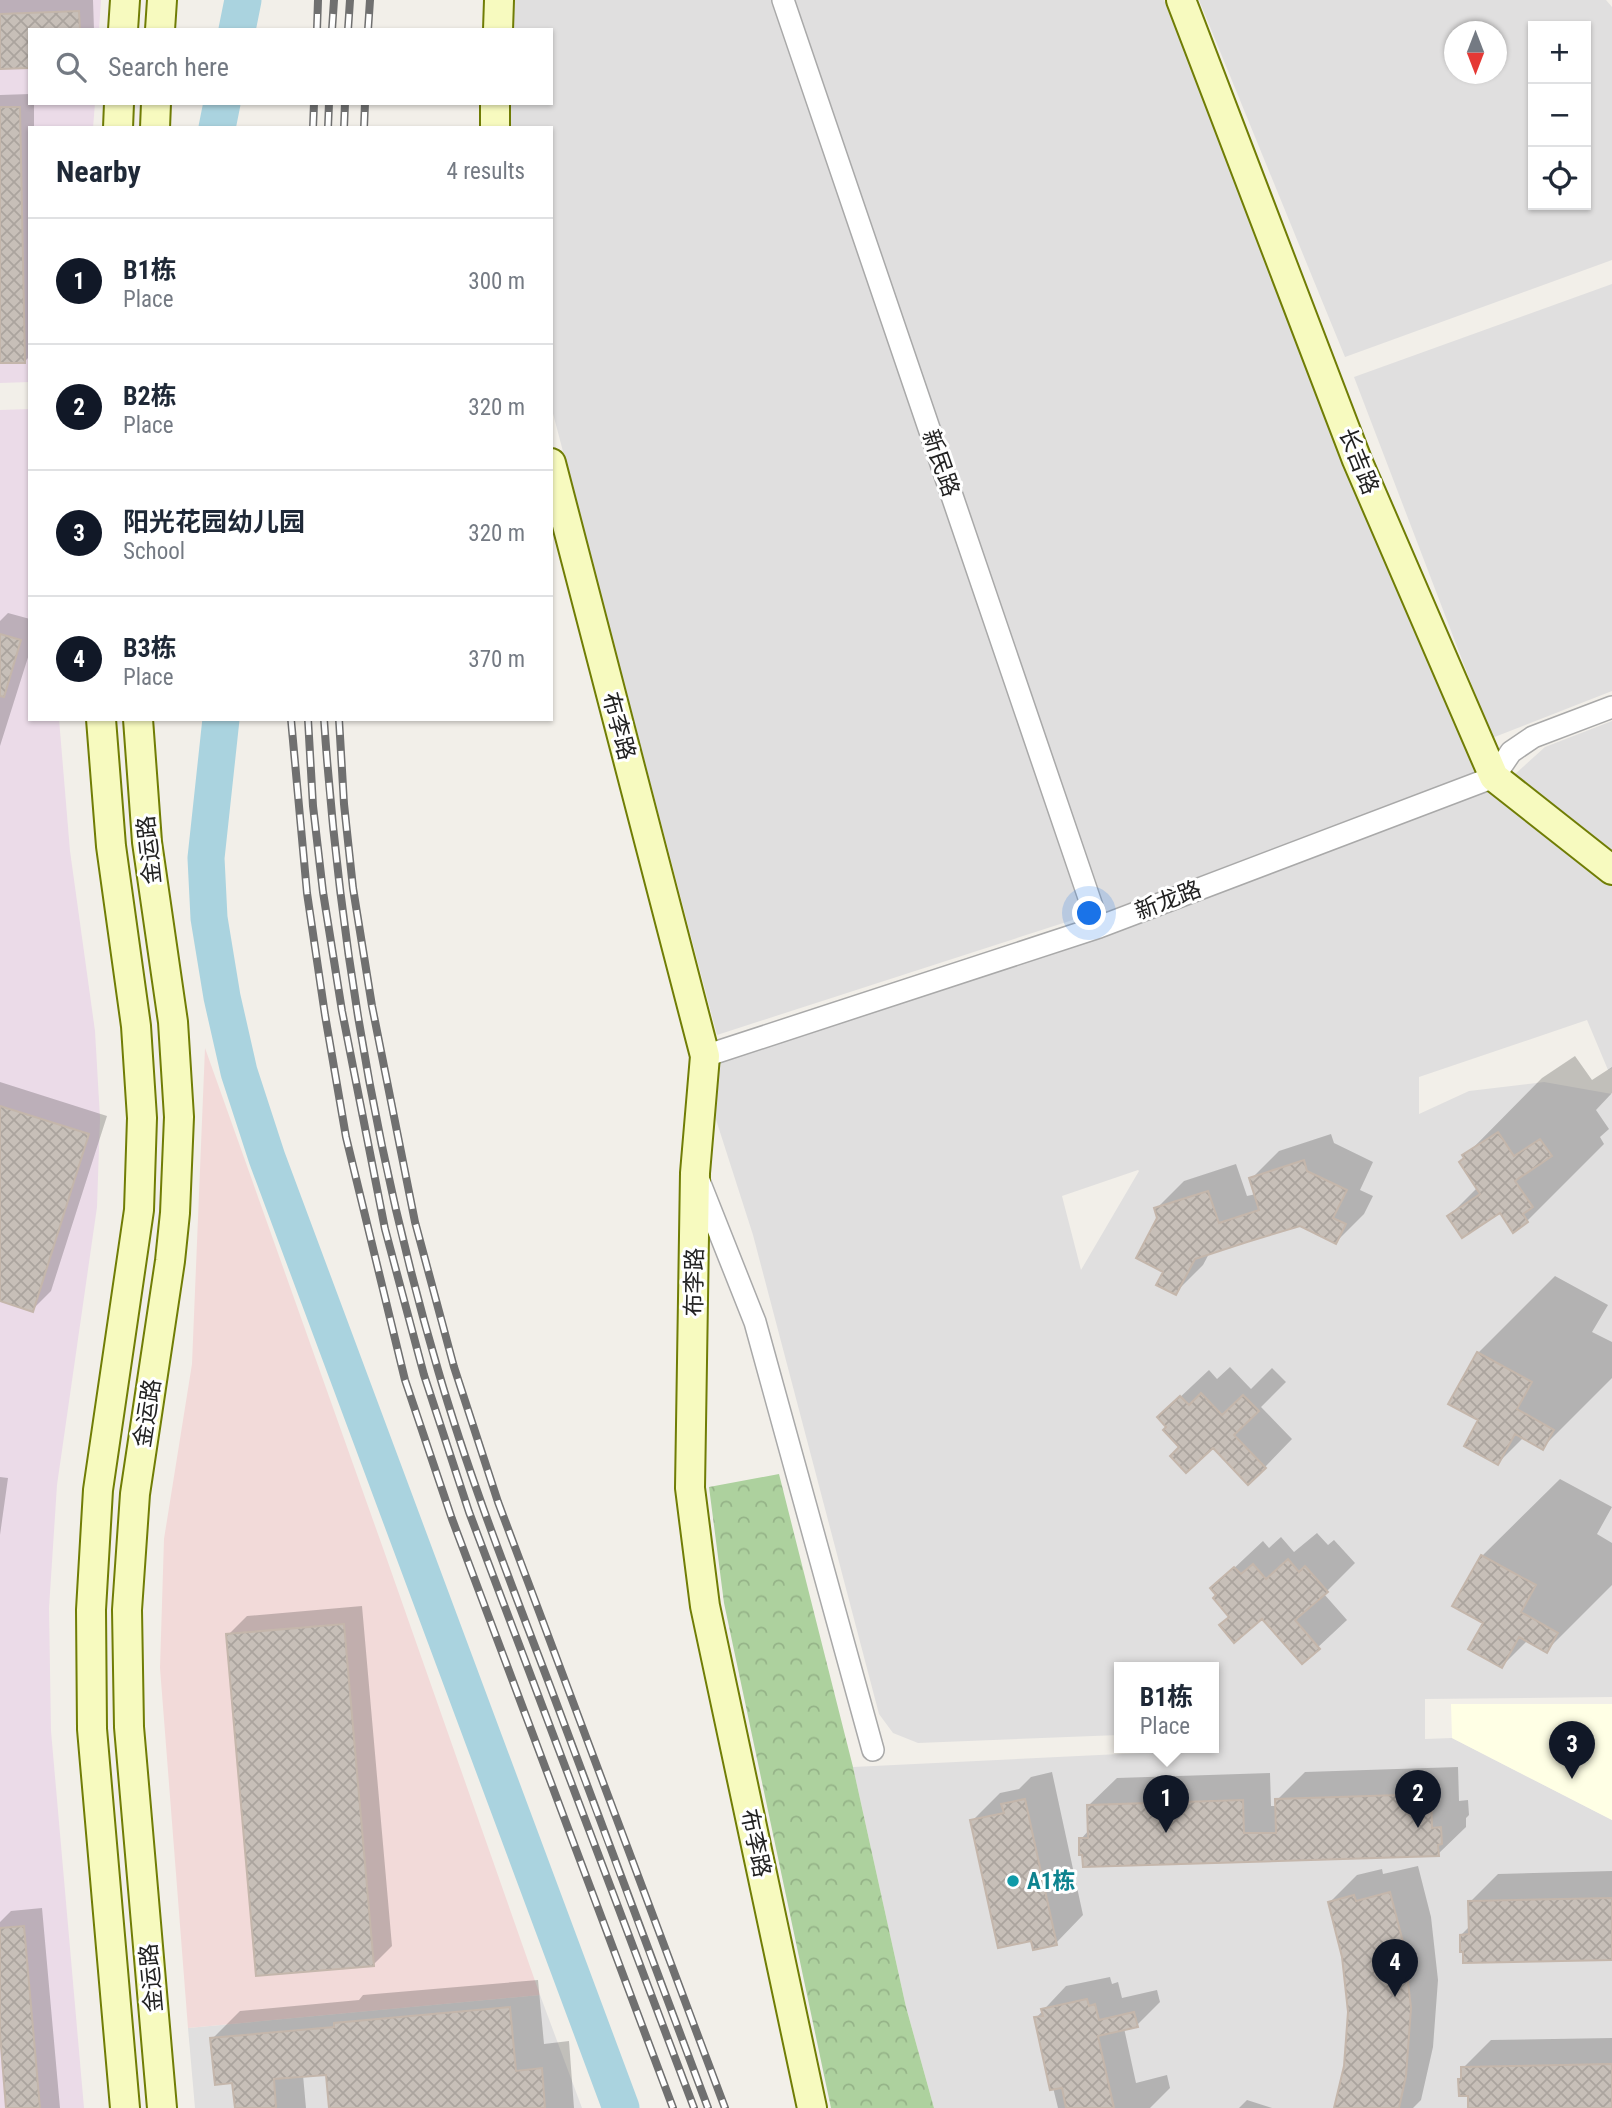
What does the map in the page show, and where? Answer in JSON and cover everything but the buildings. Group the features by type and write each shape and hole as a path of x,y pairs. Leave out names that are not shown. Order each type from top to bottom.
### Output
{"main road":[{"path":"123,28 125,0"},
{"path":"160,28 162,0"},
{"path":"498,28 499,0"},
{"name":"长吉路","path":"1181,0 1357,460 1494,777 1612,870"},
{"path":"118,126 119,105"},
{"path":"155,126 156,105"},
{"path":"495,105 495,126"},
{"name":"布李路","path":"553,471 705,1056 695,1173 690,1488 705,1606 812,2108"},
{"name":"金运路","path":"101,721 111,846 136,1026 142,1118 139,1210 98,1490 91,1609 92,1729 125,2108"},
{"name":"金运路","path":"138,721 147,842 173,1022 179,1117 173,1237 135,1494 127,1610 129,1727 162,2108"}],"street":[{"name":"新民路","path":"783,0 1099,927"},
{"path":"1494,777 1511,752 1533,737 1612,707"},
{"name":"新龙路","path":"705,1056 1099,927 1494,777"},
{"path":"695,1173 755,1322 873,1750"}],"shaded area":[{"path":"0,0 101,0 99,28 28,28 28,105 95,105 93,126 28,126 28,382 0,383"},
{"path":"508,0 771,0 1085,916 717,1035 553,414 553,126 504,126 505,105 553,105 553,28 507,28"},
{"path":"793,0 1164,0 1476,772 1105,912"},
{"path":"1199,0 1606,0 1612,7 1612,260 1345,357"},
{"path":"1612,284 1612,691 1492,738 1354,377"},
{"path":"28,409 28,721 59,721 70,851 95,1031 100,1118 97,1207 57,1485 49,1608 51,1731 84,2108 0,2108 0,410"},
{"path":"1612,721 1612,856 1514,775 1545,747"},
{"path":"1492,788 1612,884 1612,1068 1608,1070 1587,1020 1419,1077 1419,1114 1469,1091 1544,1082 1612,1094 1612,1697 1425,1699 1425,1739 1452,1738 1612,1820 1612,2108 934,2108 906,2007 853,1767 1141,1753 1219,1753 1219,1662 1114,1662 1114,1735 918,1743 893,1733 879,1714 753,1235 711,1104 712,1063","holes":["1138,1170 1139,1171 1081,1270 1062,1196"]},
{"path":"205,1048 540,1995 188,2028 160,1668 164,1539 192,1364"},
{"path":"1451,1704 1612,1704 1612,1820 1452,1738"},
{"path":"540,1995 582,2108 195,2108 188,2028"}],"green space":[{"path":"779,1474 853,1767 906,2007 934,2108 831,2108 724,1603 709,1487"}],"waterway":[{"path":"237,28 243,0"},
{"path":"217,126 222,105"},
{"path":"221,721 206,858 209,918 222,997 239,1072 267,1158 621,2108"}],"railway":[{"path":"317,28 318,0"},
{"path":"332,28 334,0"},
{"path":"348,28 350,0"},
{"path":"368,28 370,0"},
{"path":"313,126 314,105"},
{"path":"328,126 329,105"},
{"path":"344,126 345,105"},
{"path":"364,126 365,105"},
{"path":"291,721 307,893 346,1137 405,1380 452,1519 673,2108"},
{"path":"308,721 313,806 323,892 342,1011 385,1229 424,1375 469,1512 694,2108"},
{"path":"324,721 339,884 363,1048 396,1210 438,1370 505,1568 708,2108"},
{"path":"339,721 353,888 372,1006 415,1222 454,1367 498,1502 725,2108"}],"place":[{"name":"阳光花园幼儿园","path":"1572,1779"},
{"name":"B2栋","path":"1418,1828"},
{"name":"B1栋","path":"1166,1833"},
{"name":"A1栋","path":"1013,1881"},
{"name":"B3栋","path":"1395,1997"}]}
